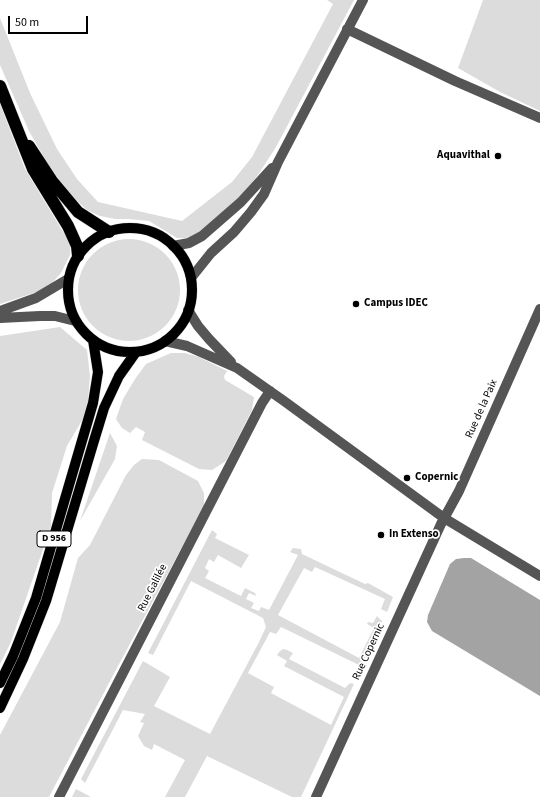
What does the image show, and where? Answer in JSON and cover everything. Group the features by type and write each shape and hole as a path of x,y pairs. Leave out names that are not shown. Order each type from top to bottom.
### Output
{"highway":[{"path":"0,86 32,168 73,236 78,256"},
{"path":"18,131 52,181 78,212 109,232"}],"main road":[{"path":"126,228 143,230 160,236 174,246 184,261 191,278 192,294 183,322 175,333 165,341 151,348 136,352 121,352 106,348 83,332 75,321 67,294 68,279 72,267 78,256 87,245 97,237 109,232 126,228"},
{"name":"D 956","path":"0,683 36,598 93,403 98,372 93,340"},
{"name":"D 956","path":"0,708 23,659 46,601 104,408 119,376 136,352"}],"street":[{"path":"191,278 211,252 234,232 264,194 278,162 362,0"},
{"path":"347,29 455,81 540,118"},
{"path":"174,246 189,243 202,236 241,202 278,162"},
{"path":"0,311 36,298 68,279"},
{"name":"Rue de la Paix","path":"444,518 459,491 540,309"},
{"path":"188,310 198,326 237,368"},
{"path":"0,318 55,316 75,321"},
{"path":"165,341 187,346 237,368 444,518 540,576"},
{"name":"Rue Galilée","path":"59,797 262,403 270,391"},
{"name":"Rue Copernic","path":"316,797 444,518"}],"shaded area":[{"path":"327,0 354,0 276,147 258,175 241,196 208,226 191,238 177,238 149,221 115,219 100,216 87,210 69,193 47,163 29,131 0,65 0,18 30,93 57,149 77,179 98,202 182,221 232,182 252,157 333,4"},
{"path":"483,0 540,0 540,111 500,92 458,68"},
{"path":"0,104 25,169 68,240 70,255 61,273 52,283 40,291 0,304"},
{"path":"129,239 148,243 165,254 176,271 180,290 176,309 165,326 148,337 129,341 110,337 93,326 82,309 78,290 82,271 93,254 110,243"},
{"path":"60,327 87,350 90,376 87,412 67,446 52,493 51,526 11,642 0,664 0,336"},
{"path":"171,353 185,353 199,357 227,371 224,376 225,380 254,397 252,410 226,461 212,470 199,469 142,440 145,432 136,427 130,433 122,428 116,419 123,399 146,364"},
{"path":"110,433 117,446 115,459 80,521"},
{"path":"142,459 159,460 198,481 204,493 204,506 49,797 0,797 0,735 60,622 78,558 90,545 126,475 134,465"},
{"path":"212,530 217,534 215,538 249,555 241,568 218,555 214,562 209,559 205,568 209,571 205,578 241,596 245,588 255,593 256,596 249,593 246,599 254,603 251,608 259,611 261,607 269,610 298,555 290,552 293,548 301,549 302,554 365,584 368,583 393,597 387,612 381,609 385,599 315,567 312,572 304,568 278,615 359,658 374,628 367,624 368,622 373,623 377,616 382,621 361,666 281,627 276,634 270,632 248,673 274,687 271,693 331,725 344,697 284,666 287,661 277,655 283,649 287,650 293,653 289,659 345,688 350,683 354,684 301,797 292,797 207,756 185,797 165,797 185,760 154,744 152,750 144,746 138,736 144,723 140,722 145,714 123,710 85,783 81,779 143,661 170,677 154,706 210,734 258,644 266,627 263,618 191,581 153,655 148,653"},
{"path":"471,558 540,600 540,696 432,631 427,622 428,615 450,564 456,559"},
{"path":"76,789 91,797 72,797"}],"place":[{"name":"Aquavithal","path":"498,156"},
{"name":"Campus IDEC","path":"356,304"},
{"name":"Copernic","path":"407,478"},
{"name":"In Extenso","path":"381,535"}]}
